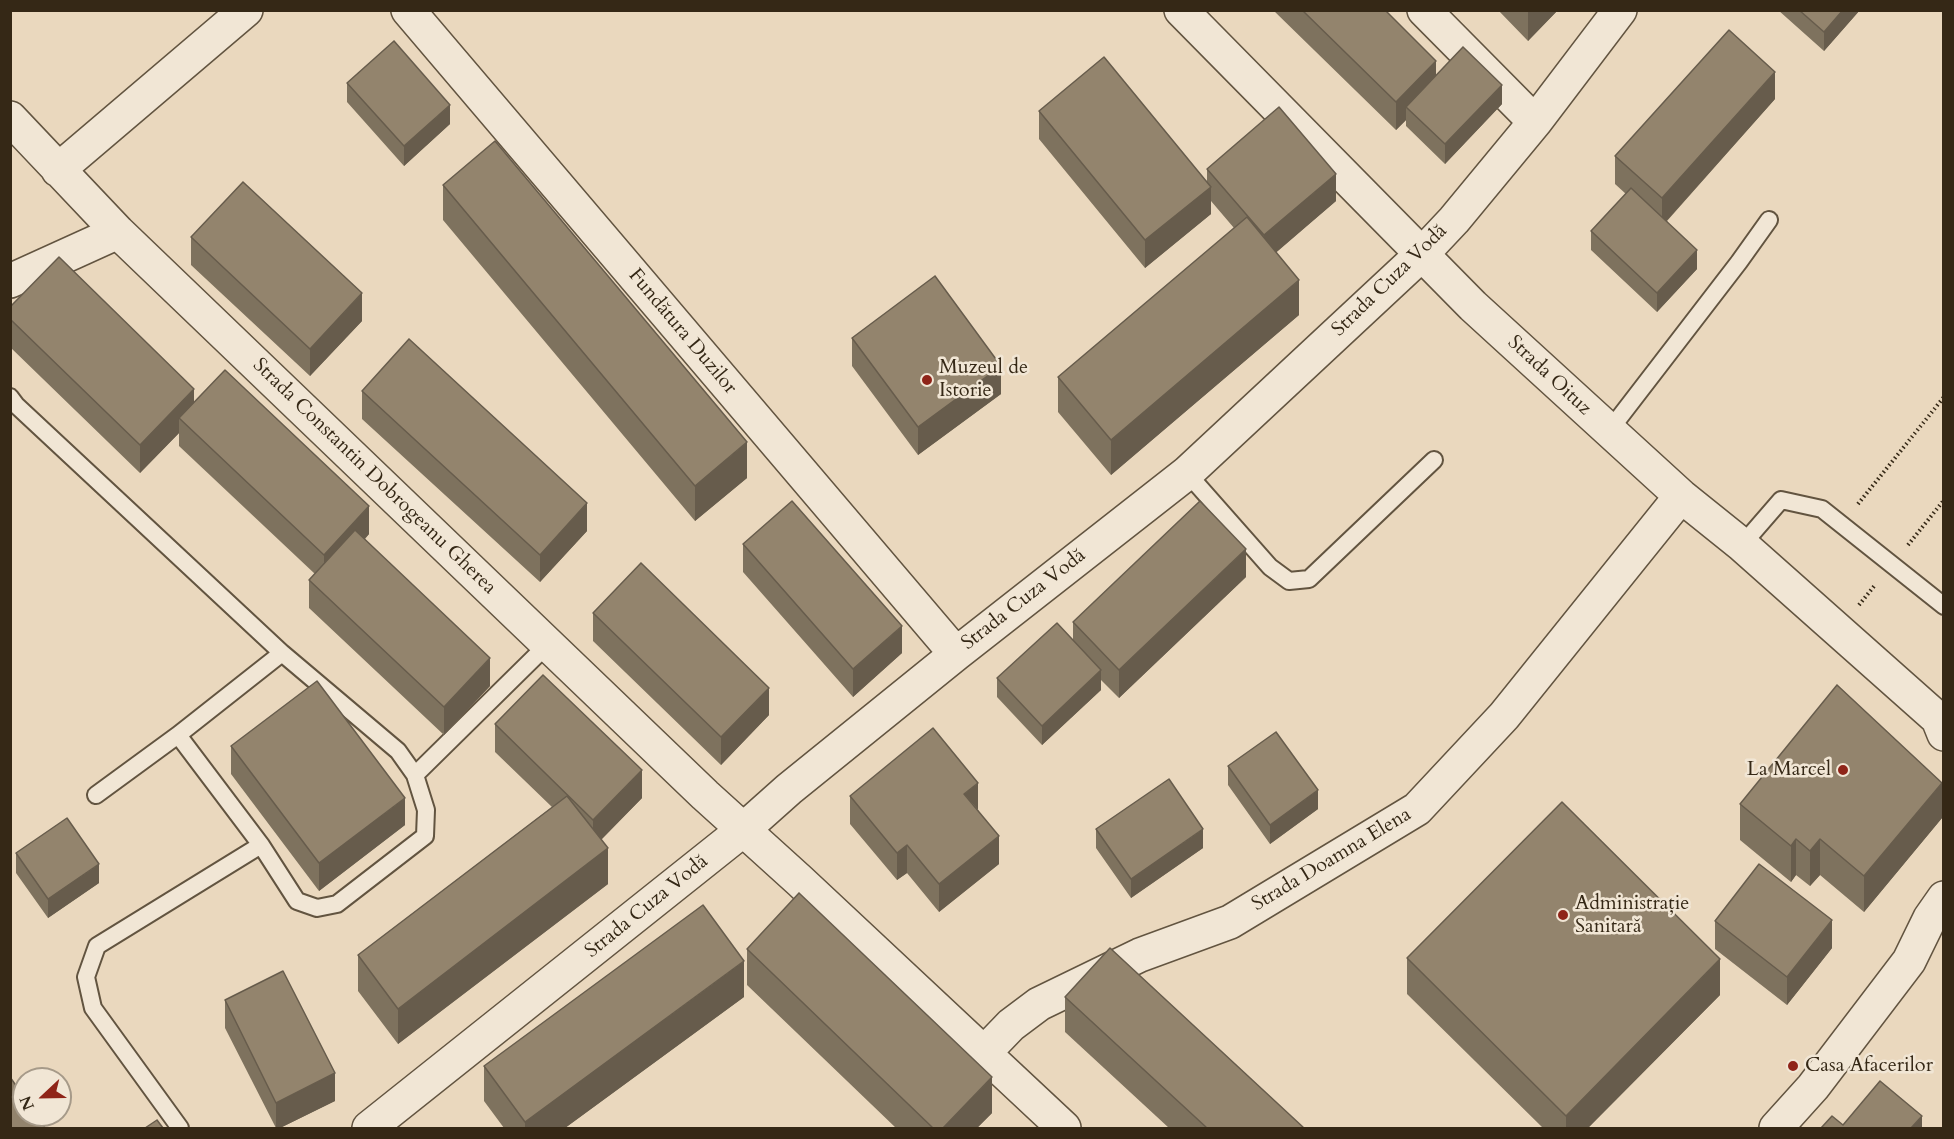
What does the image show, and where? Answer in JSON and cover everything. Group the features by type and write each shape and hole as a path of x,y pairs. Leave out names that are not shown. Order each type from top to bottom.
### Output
{"street":[{"path":"58,170 246,10"},
{"name":"Fundătura Duzilor","path":"408,10 956,654"},
{"name":"Strada Oituz","path":"1181,10 1473,306 1681,496 1742,545 1942,725"},
{"path":"1425,10 1535,122"},
{"name":"Strada Cuza Vodă","path":"369,1128 743,830 789,789 956,654 1187,473 1422,254 1535,122 1620,10"},
{"name":"Strada Constantin Dobrogeanu Gherea","path":"10,118 118,232 743,830 1064,1128"},
{"path":"10,281 118,232"},
{"name":"Strada Doamna Elena","path":"984,1053 1011,1025 1040,1005 1140,955 1230,922 1417,809 1504,716 1681,496"},
{"path":"1776,1128 1813,1087 1909,961 1930,918 1944,898"},
{"path":"1909,961 1944,937"}],"lane":[{"path":"1609,431 1732,272 1769,220"},
{"path":"12,404 282,653 398,751 415,775 426,810 426,836 337,904 317,908 297,900 261,845 178,735"},
{"path":"1187,473 1270,567 1289,581 1309,579 1434,460"},
{"path":"1742,545 1781,500 1822,509 1944,606"},
{"path":"415,775 548,644"},
{"path":"96,795 178,735 282,653"},
{"path":"180,1128 93,1008 86,977 97,946 261,845"}],"path":[{"path":"1841,525 1944,397"}],"building":[{"path":"1302,10 1385,10 1436,61 1396,102"},
{"path":"1799,10 1843,10 1824,32"},
{"path":"1729,30 1775,72 1662,198 1615,156"},
{"path":"394,41 450,105 404,146 347,83"},
{"path":"1463,47 1502,85 1445,144 1406,107"},
{"path":"1104,57 1211,187 1145,240 1039,111"},
{"path":"1279,107 1336,174 1264,235 1207,169"},
{"path":"495,141 747,442 695,486 443,185"},
{"path":"243,182 362,293 310,349 191,237"},
{"path":"1631,188 1697,250 1657,293 1591,231"},
{"path":"1247,217 1299,280 1111,440 1058,377"},
{"path":"59,257 194,389 140,445 10,319 10,307"},
{"name":"Muzeul de Istorie","path":"935,276 1001,366 918,427 852,338"},
{"path":"409,339 587,503 540,555 362,391"},
{"path":"225,370 369,506 324,555 179,418"},
{"path":"792,501 902,626 853,669 743,544"},
{"path":"1200,501 1246,549 1119,670 1073,622"},
{"path":"355,530 490,658 444,707 309,580"},
{"path":"641,563 769,688 721,737 593,613"},
{"path":"1057,623 1101,670 1042,726 997,678"},
{"path":"543,675 642,770 593,820 495,724"},
{"path":"317,681 405,798 319,863 231,746"},
{"name":"La Marcel","path":"1837,685 1942,783 1864,876 1820,839 1810,851 1796,839 1791,846 1740,804"},
{"path":"933,728 978,783 964,794 999,836 939,884 907,845 897,853 850,796"},
{"path":"1276,732 1318,790 1270,825 1228,766"},
{"path":"1169,779 1203,829 1131,879 1096,829"},
{"path":"567,796 608,848 398,1009 358,955"},
{"name":"Administrație Sanitară","path":"1562,802 1720,959 1566,1116 1407,958"},
{"path":"67,818 99,864 48,899 16,853"},
{"path":"1759,864 1832,920 1787,977 1715,921"},
{"path":"799,893 992,1077 943,1128 933,1128 747,949"},
{"path":"703,905 744,961 525,1122 484,1066"},
{"path":"1110,948 1304,1128 1207,1128 1065,997"},
{"path":"283,971 335,1073 276,1103 225,1000"},
{"path":"10,1077 12,1080 12,1127 45,1128 10,1128"},
{"path":"1880,1081 1922,1116 1911,1128 1821,1128 1832,1116 1843,1125"},
{"path":"157,1120 163,1128 145,1128"}],"place":[{"name":"Muzeul de Istorie","path":"927,380"},
{"name":"La Marcel","path":"1843,770"},
{"name":"Administrație Sanitară","path":"1563,915"},
{"name":"Casa Afacerilor","path":"1793,1066"}]}
